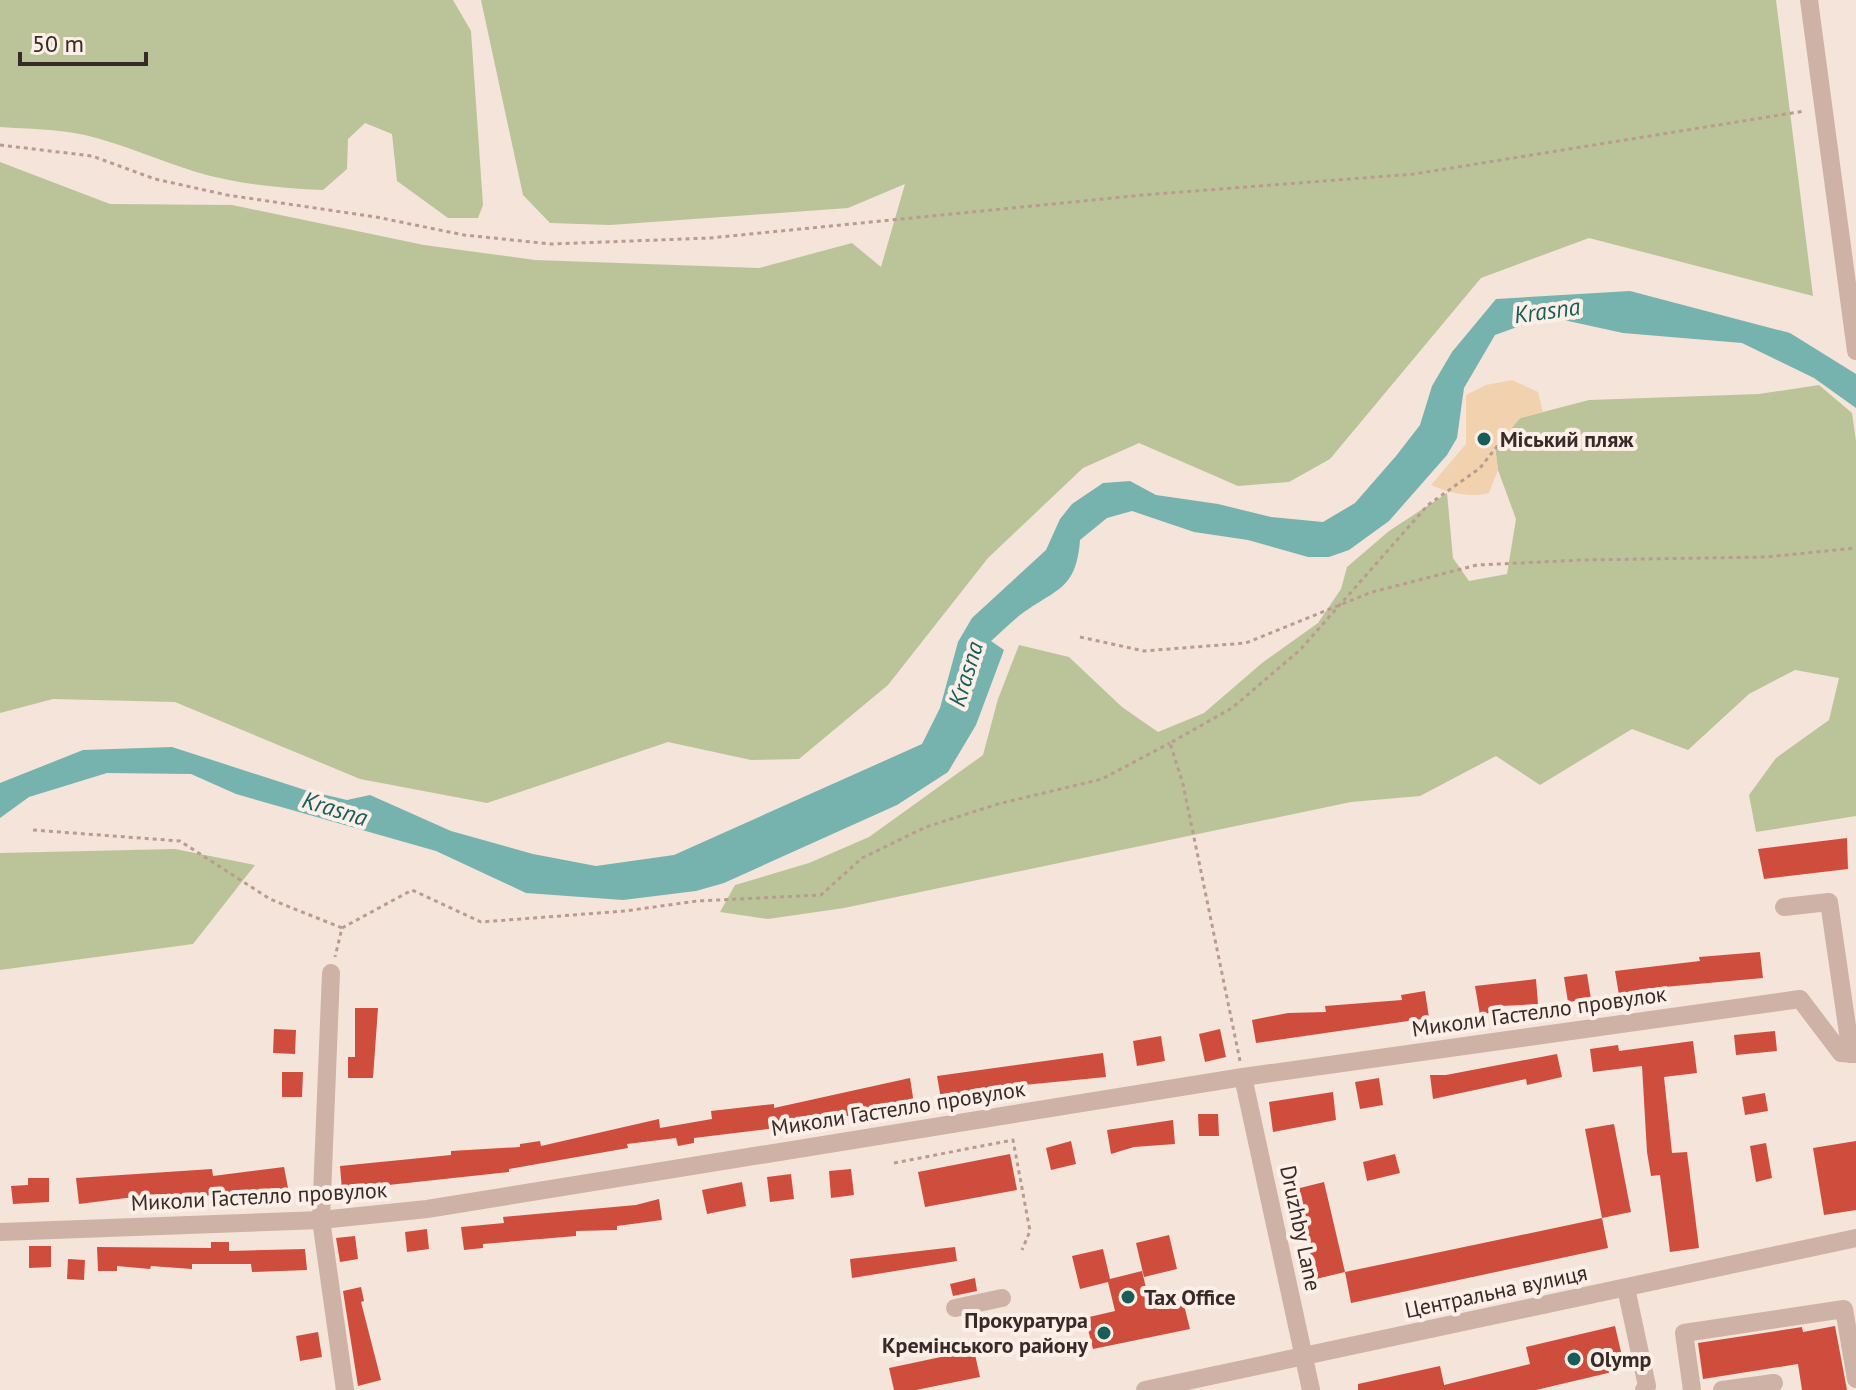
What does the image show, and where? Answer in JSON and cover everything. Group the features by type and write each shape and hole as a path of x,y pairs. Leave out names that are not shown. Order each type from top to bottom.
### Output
{"street":[{"path":"1809,0 1856,351"},
{"path":"1784,907 1829,902 1854,1054"},
{"path":"331,973 321,1220 345,1390"},
{"name":"Миколи Гастелло провулок","path":"0,1232 321,1220 427,1209 1243,1077 1800,999 1841,1053 1854,1054"},
{"name":"Druzhby Lane","path":"1243,1077 1311,1390"},
{"name":"Центральна вулиця","path":"1145,1390 1856,1238"},
{"path":"1626,1288 1647,1386 1644,1390"},
{"path":"955,1308 1002,1298"},
{"path":"1692,1390 1684,1333 1844,1309 1856,1379"},
{"path":"1722,1390 1774,1383"}],"path":[{"path":"0,145 92,156 155,179 227,195 376,217 464,235 551,244 710,238 1143,195 1414,174 1823,108"},
{"path":"331,973 342,928 412,890 481,922 625,911 697,901 821,895 862,858 926,827 998,804 1102,779 1232,708 1300,650 1428,505 1480,468 1506,435"},
{"path":"1080,637 1144,651 1246,643 1372,592 1477,565 1766,557 1856,548"},
{"path":"1170,743 1183,784 1243,1077"},
{"path":"33,830 180,841 270,899 342,928"},
{"path":"894,1163 1013,1140 1030,1231 1022,1250"}],"green space":[{"path":"0,0 453,0 471,31 483,205 478,218 448,218 397,181 392,134 365,123 348,139 347,169 323,190 227,180 85,135 0,127"},
{"path":"481,0 1776,0 1813,296 1589,238 1481,278 1330,459 1289,482 1238,486 1139,443 1083,468 988,558 888,685 799,759 751,760 668,742 487,803 360,779 175,702 53,699 0,713 0,162 110,204 232,205 424,245 535,260 759,268 852,243 881,267 905,184 848,208 610,225 550,223 523,195"},
{"path":"1819,385 1852,413 1856,441 1856,816 1756,832 1749,795 1776,758 1829,720 1839,678 1795,670 1749,694 1688,750 1632,729 1540,785 1496,756 1420,796 1351,802 844,908 768,919 720,912 735,885 809,863 869,837 983,755 998,699 1019,645 1069,657 1122,707 1158,732 1204,713 1262,663 1318,623 1341,589 1347,567 1389,531 1447,493 1453,558 1469,581 1507,574 1516,519 1498,470 1495,447 1520,418 1589,400 1759,394"},
{"path":"175,849 255,865 193,944 0,970 0,853"}],"sand":[{"name":"Міський пляж","path":"1512,380 1538,392 1543,412 1520,418 1495,447 1498,470 1489,493 1460,494 1431,485 1466,444 1466,395 1486,385"}],"water":[{"name":"Krasna","path":"1630,291 1790,333 1856,374 1856,408 1814,378 1742,343 1623,333 1559,319 1534,321 1495,335 1464,388 1457,438 1447,455 1389,521 1349,550 1329,557 1308,557 1248,540 1194,532 1132,511 1107,518 1080,540 1078,557 1069,579 991,641 1004,650 976,725 948,772 897,805 724,883 696,891 623,900 526,893 436,851 236,794 191,774 107,773 29,797 0,818 0,783 83,750 172,747 305,790 347,800 370,795 451,831 533,854 596,866 674,855 922,744 940,708 958,642 972,618 1046,550 1060,519 1072,504 1103,483 1130,481 1156,495 1218,504 1271,517 1323,522 1355,503 1396,456 1420,425 1432,386 1452,352 1496,299"}],"building":[{"path":"1847,838 1848,869 1764,879 1758,849"},
{"path":"1760,952 1763,978 1642,989 1619,995 1615,971 1700,961 1699,957"},
{"path":"1587,974 1591,999 1568,1002 1564,977"},
{"path":"1536,979 1538,1004 1501,1006 1502,1010 1480,1015 1475,986"},
{"path":"1425,991 1429,1018 1256,1043 1252,1020 1288,1013 1326,1012 1325,1006 1402,1000 1401,995"},
{"path":"355,1008 378,1008 373,1078 348,1078 348,1057 355,1057"},
{"path":"274,1029 296,1030 295,1054 273,1053"},
{"path":"1220,1029 1226,1057 1205,1062 1199,1034"},
{"path":"1775,1031 1777,1051 1736,1055 1734,1035"},
{"path":"1161,1036 1165,1061 1137,1066 1133,1041"},
{"path":"1693,1041 1697,1073 1664,1077 1672,1153 1687,1152 1699,1248 1670,1252 1660,1175 1651,1176 1647,1152 1642,1066 1593,1072 1590,1049 1618,1045 1619,1051"},
{"path":"1103,1053 1106,1077 994,1088 995,1093 941,1099 937,1076"},
{"path":"1557,1054 1562,1077 1527,1085 1526,1079 1433,1099 1430,1075 1446,1075"},
{"path":"282,1072 303,1072 302,1097 282,1097"},
{"path":"910,1078 914,1104 792,1126 694,1138 694,1143 678,1146 676,1138 627,1144 628,1148 509,1169 509,1172 342,1190 340,1166 451,1155 451,1151 520,1147 520,1144 540,1141 541,1146 659,1119 660,1128 712,1119 711,1111 774,1104 774,1108"},
{"path":"1379,1078 1383,1105 1360,1109 1355,1082"},
{"path":"1333,1092 1336,1120 1273,1132 1269,1102"},
{"path":"1765,1093 1768,1111 1745,1115 1742,1097"},
{"path":"1198,1114 1218,1114 1219,1136 1199,1136"},
{"path":"1173,1120 1175,1144 1134,1147 1111,1154 1107,1130"},
{"path":"1614,1124 1631,1212 1602,1218 1585,1129"},
{"path":"1071,1141 1076,1164 1051,1170 1046,1148"},
{"path":"1856,1141 1856,1210 1824,1215 1813,1148"},
{"path":"1766,1143 1772,1178 1756,1182 1750,1146"},
{"path":"1010,1154 1017,1190 925,1207 918,1172"},
{"path":"1395,1154 1400,1173 1367,1181 1363,1162"},
{"path":"284,1167 289,1193 272,1196 271,1192 235,1198 234,1193 159,1200 158,1194 79,1204 76,1178 212,1169 213,1176"},
{"path":"851,1169 854,1195 831,1198 829,1171"},
{"path":"791,1174 794,1199 770,1202 767,1177"},
{"path":"28,1178 49,1178 49,1202 13,1204 11,1186 28,1185"},
{"path":"742,1182 746,1206 707,1214 702,1190"},
{"path":"1324,1182 1345,1272 1316,1279 1296,1189"},
{"path":"659,1199 662,1220 617,1226 617,1230 576,1231 576,1236 483,1244 483,1248 464,1250 461,1227 504,1223 503,1217 636,1205"},
{"path":"1602,1218 1608,1248 1351,1303 1345,1272"},
{"path":"427,1229 429,1249 407,1252 405,1232"},
{"path":"1169,1235 1177,1269 1144,1277 1136,1243"},
{"path":"355,1236 358,1259 340,1262 336,1238"},
{"path":"211,1242 229,1242 229,1251 305,1249 307,1270 252,1272 251,1264 192,1264 192,1269 117,1266 117,1271 98,1271 97,1247 211,1248"},
{"path":"29,1246 51,1246 51,1267 29,1268"},
{"path":"955,1247 957,1261 852,1278 850,1259"},
{"path":"1103,1249 1110,1279 1142,1271 1150,1305 1182,1297 1190,1329 1093,1349 1085,1318 1115,1311 1108,1282 1080,1289 1072,1256"},
{"path":"68,1259 85,1260 84,1280 67,1279"},
{"path":"975,1278 977,1291 953,1296 950,1284"},
{"path":"361,1287 364,1301 361,1302 381,1380 358,1386 343,1291"},
{"path":"1615,1326 1625,1369 1536,1390 1358,1390 1358,1384 1440,1366 1444,1385 1530,1364 1526,1347"},
{"path":"1835,1326 1847,1390 1802,1390 1798,1364 1703,1379 1698,1343 1802,1327 1803,1332"},
{"path":"318,1332 322,1357 300,1361 296,1336"},
{"path":"974,1350 980,1377 916,1390 894,1390 889,1368"}],"place":[{"name":"Міський пляж","path":"1484,439"},
{"name":"Tax Office","path":"1128,1297"},
{"name":"Прокуратура Кремінського району","path":"1104,1333"},
{"name":"Olymp","path":"1574,1359"}]}
